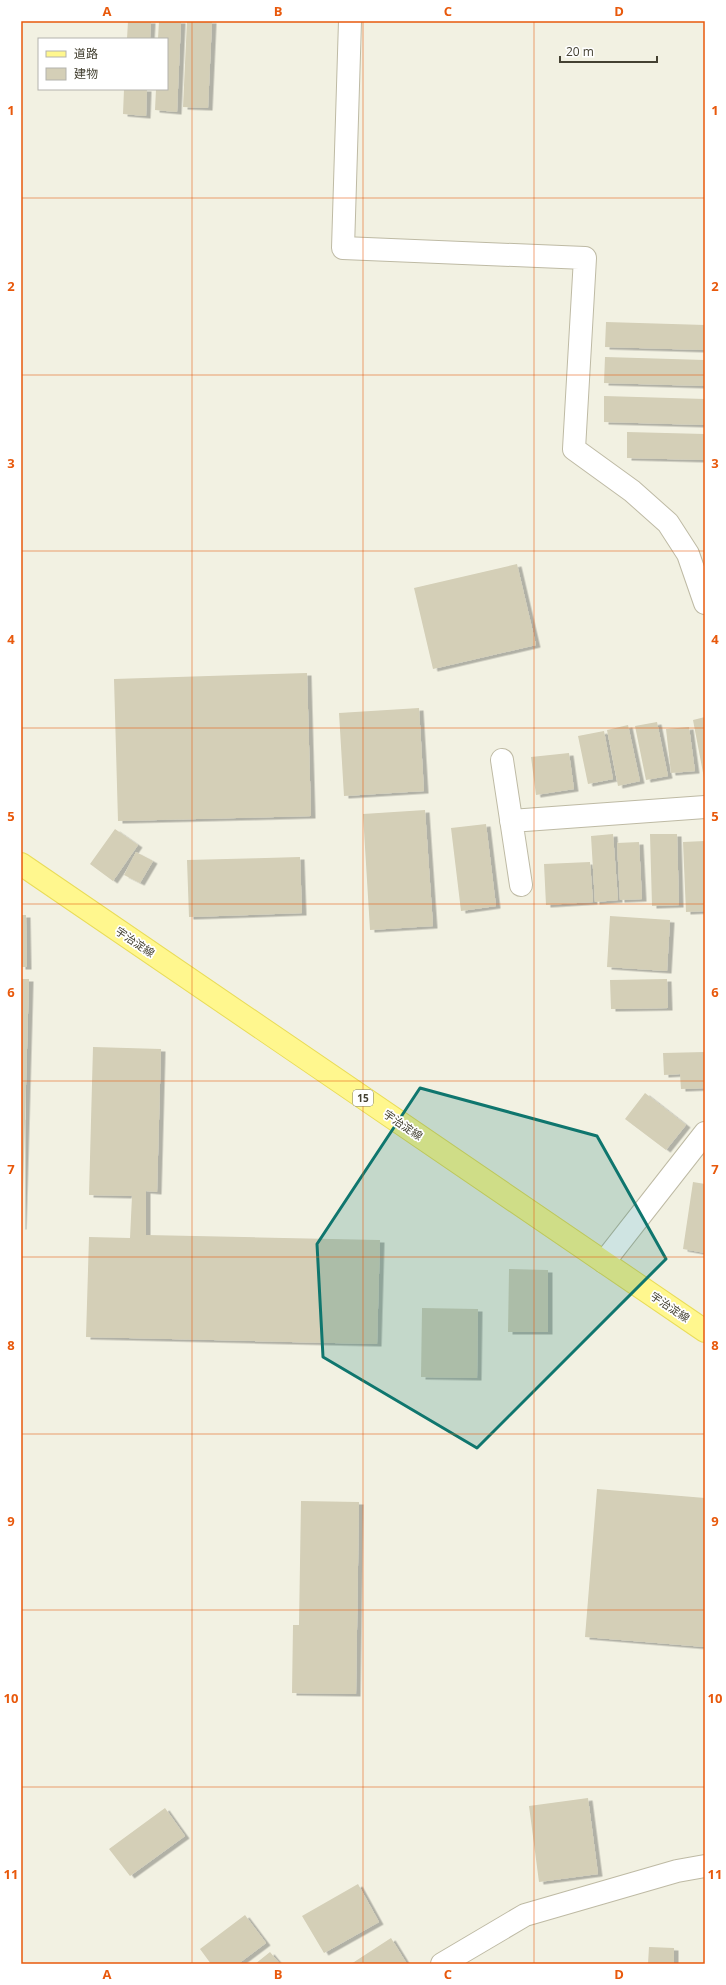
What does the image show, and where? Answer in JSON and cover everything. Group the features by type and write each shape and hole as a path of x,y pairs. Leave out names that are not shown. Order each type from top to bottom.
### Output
{"main road":[{"name":"宇治淀線","path":"21,864 705,1331"}],"street":[{"path":"350,21 343,248 585,258 574,448 632,491 668,523 688,554 705,604"},
{"path":"502,760 521,885"},
{"path":"511,821 705,807"},
{"path":"604,1262 705,1133"},
{"path":"442,1964 525,1915 677,1871 705,1866"}],"highlighted area":[{"path":"420,1088 597,1136 666,1259 477,1448 323,1357 317,1244"}],"building":[{"path":"128,21 151,21 150,38 127,38"},
{"path":"159,21 181,21 177,112 155,110 156,90 168,90 168,38 158,38"},
{"path":"187,21 212,21 208,108 183,107"},
{"path":"124,90 147,90 146,116 123,114"},
{"path":"606,322 705,325 705,350 605,347"},
{"path":"605,357 705,360 705,386 604,383"},
{"path":"604,396 705,399 705,425 604,422"},
{"path":"627,432 705,434 705,460 627,458"},
{"path":"517,564 536,645 433,669 414,588"},
{"path":"307,673 311,816 118,821 114,679"},
{"path":"419,708 424,791 344,796 339,713"},
{"path":"705,717 705,778 704,778 693,720"},
{"path":"657,722 668,776 646,780 635,726"},
{"path":"628,725 640,781 618,786 607,730"},
{"path":"689,727 695,771 671,773 666,729"},
{"path":"604,731 613,779 588,784 578,736"},
{"path":"569,753 574,789 536,795 531,757"},
{"path":"425,810 433,926 370,930 363,814"},
{"path":"486,824 496,906 461,911 451,828"},
{"path":"115,829 138,845 113,881 90,864"},
{"path":"613,834 618,900 595,902 591,836"},
{"path":"650,834 677,834 679,905 652,906"},
{"path":"705,841 705,911 686,912 683,842"},
{"path":"639,842 642,899 620,900 617,843"},
{"path":"136,852 153,861 140,883 124,875"},
{"path":"300,857 302,913 189,917 187,860"},
{"path":"590,862 593,902 546,905 544,864"},
{"path":"21,915 26,915 27,967 21,967"},
{"path":"610,916 670,920 667,971 607,967"},
{"path":"21,979 29,979 22,1227 21,1227"},
{"path":"667,979 668,1008 611,1009 610,980"},
{"path":"93,1047 161,1049 157,1192 146,1191 146,1235 380,1240 377,1344 86,1337 89,1237 130,1238 132,1196 89,1195"},
{"path":"705,1052 705,1088 681,1089 680,1074 664,1075 663,1053"},
{"path":"645,1093 686,1125 666,1150 625,1119"},
{"path":"693,1182 705,1184 705,1253 683,1249"},
{"path":"509,1269 548,1270 548,1332 508,1332"},
{"path":"422,1308 478,1309 477,1378 421,1377"},
{"path":"597,1489 705,1498 705,1647 585,1637"},
{"path":"301,1501 359,1502 356,1694 292,1693 293,1625 299,1625"},
{"path":"588,1798 598,1874 539,1882 529,1806"},
{"path":"165,1808 185,1836 130,1876 109,1849"},
{"path":"358,1884 379,1922 324,1953 302,1916"},
{"path":"245,1915 266,1943 238,1964 211,1964 200,1949"},
{"path":"391,1938 407,1964 351,1964"},
{"path":"649,1947 674,1948 674,1964 648,1964"},
{"path":"270,1952 280,1964 255,1964"}]}
